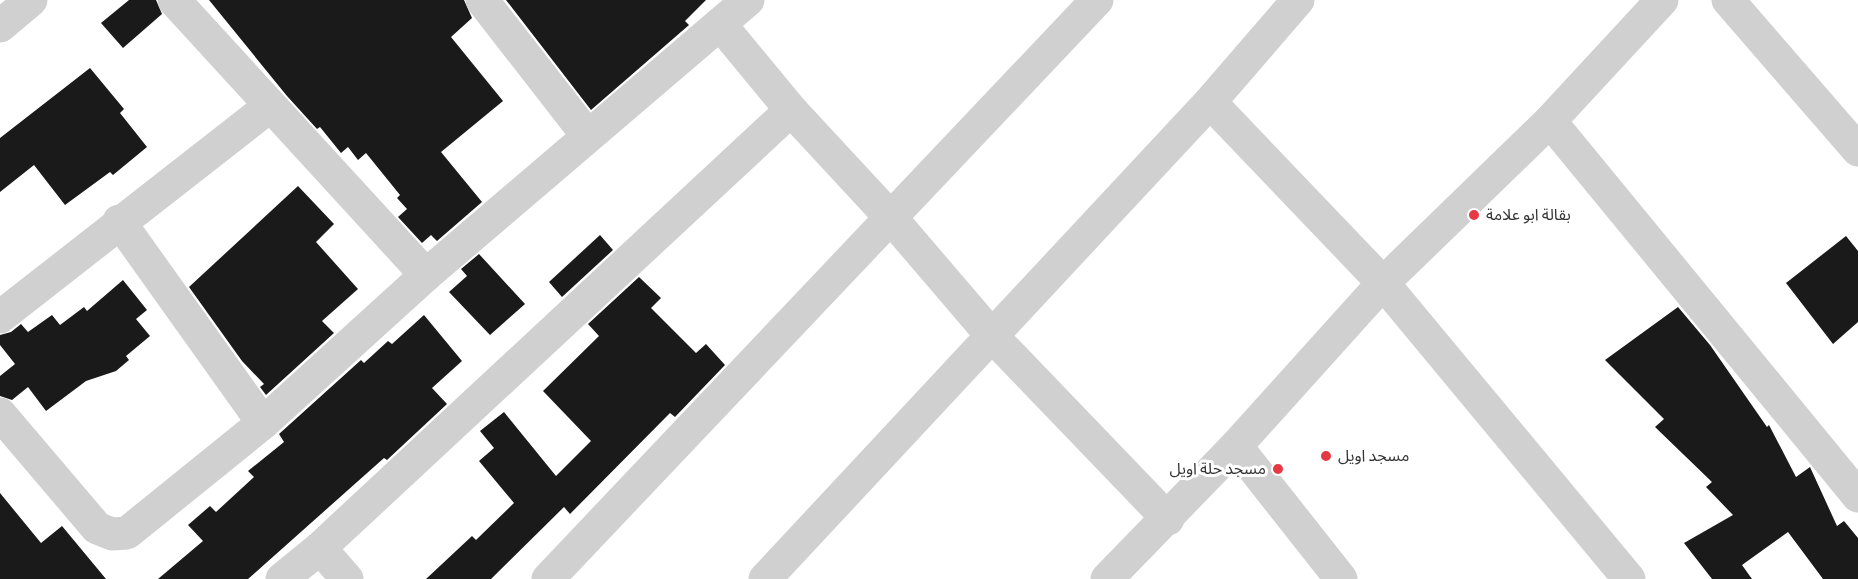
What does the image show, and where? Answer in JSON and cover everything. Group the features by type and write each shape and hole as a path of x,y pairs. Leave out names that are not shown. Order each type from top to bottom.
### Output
{"street":[{"path":"0,26 31,0"},
{"path":"174,0 426,275"},
{"path":"482,0 587,135"},
{"path":"0,414 97,528 112,534 127,533 263,423 426,275 587,135 748,0"},
{"path":"548,579 892,219 1097,0"},
{"path":"765,579 1210,102 1298,0"},
{"path":"1107,579 1168,519 1236,446 1383,282 1550,121 1662,0"},
{"path":"1728,0 1854,138"},
{"path":"720,24 791,110 892,219 993,337 1168,519"},
{"path":"1210,102 1383,282 1629,579"},
{"path":"0,317 119,221 270,105"},
{"path":"282,579 320,548 791,110"},
{"path":"1550,121 1858,496"},
{"path":"119,221 263,423"},
{"path":"1236,446 1341,579"},
{"path":"320,548 347,579"}],"building":[{"path":"129,0 156,0 162,14 123,48 101,23"},
{"path":"209,0 464,0 472,18 451,37 503,101 441,152 482,202 437,241 431,235 422,243 398,217 407,209 397,198 400,195 366,153 358,160 348,147 341,153 320,127 317,129 287,96"},
{"path":"506,0 706,0 685,21 689,25 591,110"},
{"path":"90,68 124,109 120,113 147,147 113,175 110,172 65,205 34,165 0,192 0,138"},
{"path":"298,186 334,224 316,242 358,289 322,321 334,333 266,395 260,387 264,384 242,361 189,287"},
{"path":"600,235 613,250 562,297 549,282"},
{"path":"1846,236 1858,251 1858,322 1833,344 1786,283"},
{"path":"479,254 525,304 490,335 449,292 467,276 461,269"},
{"path":"639,277 661,298 651,308 696,353 706,344 725,365 675,417 670,413 570,514 564,507 491,579 426,579 472,536 476,540 514,503 479,461 494,448 480,431 504,412 556,476 591,441 543,391 599,336 588,324"},
{"path":"123,280 147,310 136,319 150,336 126,356 129,360 116,371 86,381 46,411 28,387 12,400 0,396 0,376 15,364 0,345 0,335 11,332 21,324 28,332 52,315 60,325 84,307 87,311"},
{"path":"1678,307 1710,345 1767,427 1769,425 1796,477 1810,467 1837,526 1844,521 1858,538 1858,579 1823,579 1788,532 1742,565 1752,579 1712,579 1684,543 1733,515 1706,487 1712,482 1655,427 1664,419 1605,360"},
{"path":"424,315 462,361 432,388 447,404 387,460 384,458 248,579 158,579 203,541 188,525 210,506 216,512 254,477 248,471 284,442 279,434 361,360 364,363 388,341 392,344"},
{"path":"0,493 41,543 62,526 106,579 0,579"}],"place":[{"name":"بقالة ابو علامة","path":"1474,215"},
{"name":"مسجد اويل","path":"1326,456"},
{"name":"مسجد حلة اويل","path":"1278,469"}]}
